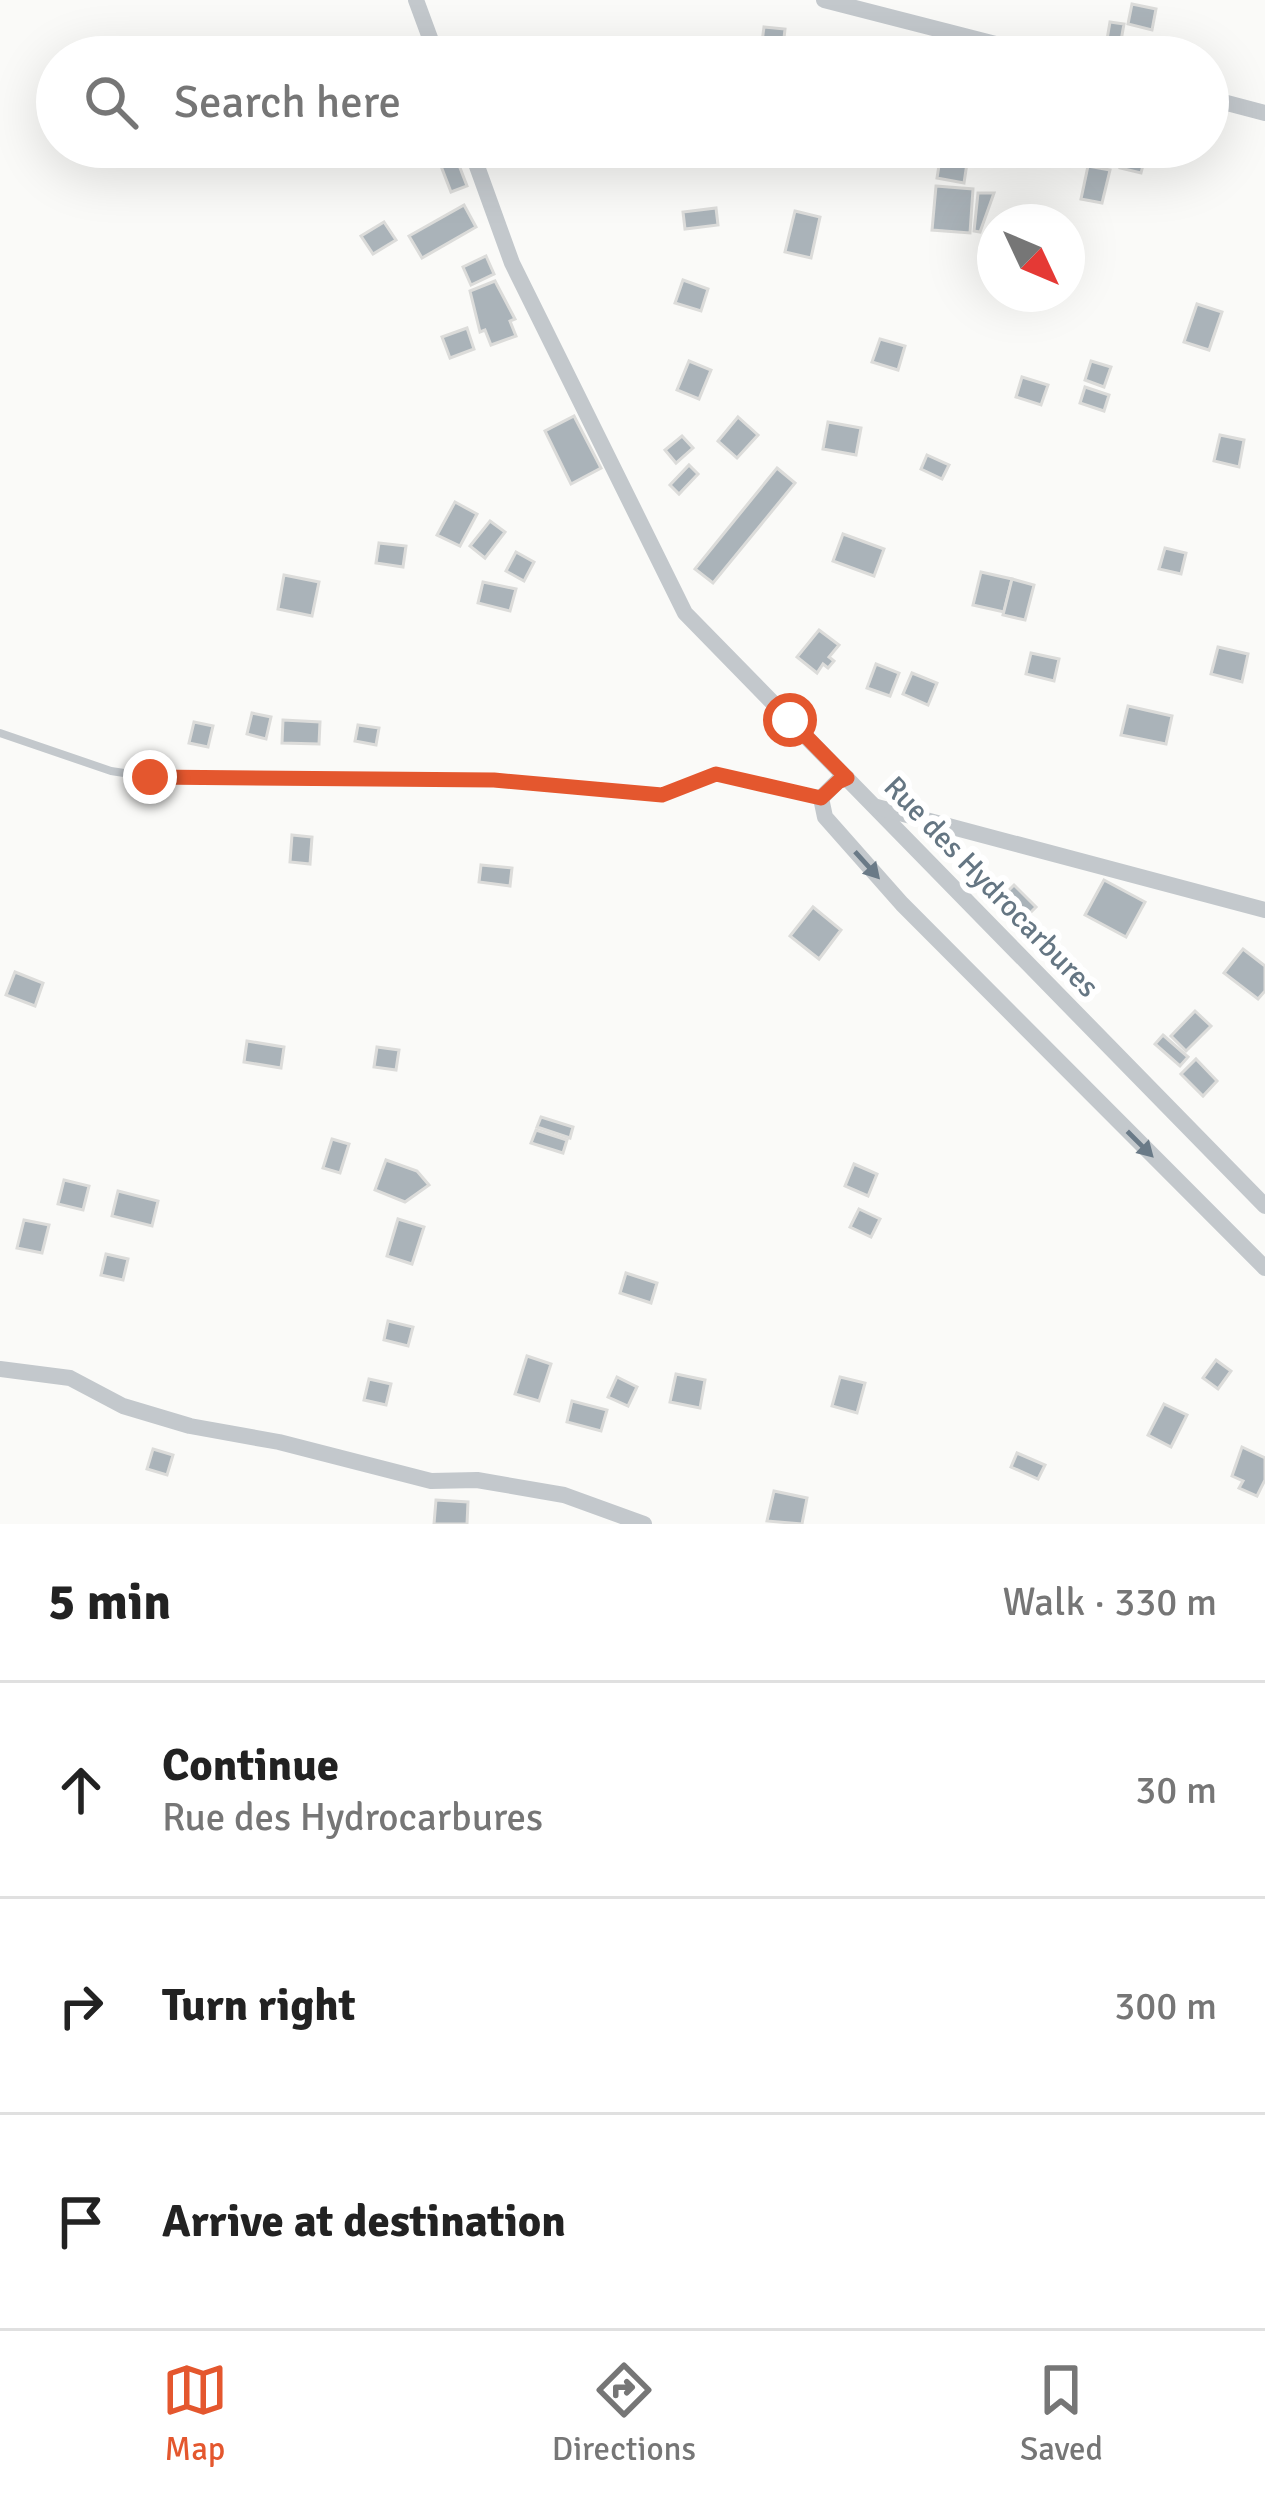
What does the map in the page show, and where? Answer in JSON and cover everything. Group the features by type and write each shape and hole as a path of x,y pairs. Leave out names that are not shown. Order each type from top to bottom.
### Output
{"street":[{"path":"416,0 429,36"},
{"path":"824,0 964,36"},
{"path":"1229,104 1265,113"},
{"name":"Rue des Hydrocarbures","path":"478,168 512,263 685,613 1265,1206"},
{"path":"847,778 821,798 825,817 902,904 1265,1268"},
{"path":"875,807 1265,910"},
{"path":"0,1369 70,1378 123,1406 190,1426 279,1442 430,1480 476,1480 564,1495 644,1524"}],"lane":[{"path":"0,733 111,771 150,777 494,780 662,795 716,774 821,798"}],"building":[{"path":"1132,4 1156,9 1152,30 1128,24"},
{"path":"1110,22 1124,24 1122,36 1108,36"},
{"path":"764,27 785,29 784,36 763,36"},
{"path":"442,168 460,168 467,186 451,192"},
{"path":"939,168 966,168 964,183 937,178"},
{"path":"1088,168 1110,170 1102,203 1081,199"},
{"path":"936,186 973,189 970,233 932,230"},
{"path":"978,193 994,193 990,204 977,204 974,231"},
{"path":"464,205 476,227 422,258 409,236"},
{"path":"716,208 718,225 685,229 683,212"},
{"path":"795,211 820,217 811,258 785,252"},
{"path":"384,222 396,240 373,254 361,236"},
{"path":"486,256 494,274 471,285 463,267"},
{"path":"683,280 708,289 701,311 675,303"},
{"path":"495,281 515,319 510,321 516,336 491,345 485,330 480,332 470,291"},
{"path":"1197,304 1222,312 1209,350 1184,342"},
{"path":"467,328 474,349 450,358 442,337"},
{"path":"880,339 905,346 898,370 872,362"},
{"path":"689,361 711,370 699,399 677,390"},
{"path":"1091,361 1111,367 1104,387 1085,380"},
{"path":"1022,377 1048,385 1041,405 1016,397"},
{"path":"1085,387 1109,395 1104,411 1080,403"},
{"path":"574,416 601,468 571,484 545,431"},
{"path":"738,417 758,435 737,458 718,441"},
{"path":"828,422 861,428 856,455 823,449"},
{"path":"1220,435 1244,440 1239,467 1214,461"},
{"path":"682,436 693,448 676,463 665,450"},
{"path":"927,455 949,465 942,479 921,469"},
{"path":"689,465 698,474 679,494 670,485"},
{"path":"777,468 795,483 713,583 695,569"},
{"path":"455,502 477,514 460,546 437,535"},
{"path":"490,521 505,532 485,558 470,546"},
{"path":"843,534 884,549 874,576 833,561"},
{"path":"379,543 406,546 403,567 376,563"},
{"path":"1165,548 1186,553 1181,574 1159,569"},
{"path":"516,552 534,562 524,581 506,571"},
{"path":"981,572 1012,579 1004,612 973,605"},
{"path":"284,575 319,582 312,616 278,609"},
{"path":"1012,579 1034,585 1025,620 1003,615"},
{"path":"483,582 516,589 510,611 478,603"},
{"path":"819,630 839,645 829,657 834,661 828,668 823,664 817,673 797,657"},
{"path":"1218,647 1248,654 1242,682 1211,674"},
{"path":"1031,653 1059,659 1054,681 1026,674"},
{"path":"876,664 899,673 890,696 867,688"},
{"path":"912,673 937,683 928,705 903,694"},
{"path":"1128,706 1172,716 1166,744 1121,735"},
{"path":"252,713 271,717 266,739 247,734"},
{"path":"283,720 320,722 319,744 282,743"},
{"path":"194,722 213,726 208,747 189,743"},
{"path":"358,725 379,728 376,745 355,741"},
{"path":"292,835 312,837 310,864 290,862"},
{"path":"481,865 512,868 510,886 479,882"},
{"path":"1104,880 1145,902 1126,937 1085,915"},
{"path":"1014,885 1036,907 1017,926 995,904"},
{"path":"813,907 841,930 819,959 790,936"},
{"path":"1243,949 1265,966 1265,991 1258,999 1224,973"},
{"path":"15,972 43,983 35,1006 6,995"},
{"path":"1195,1011 1211,1026 1186,1051 1171,1036"},
{"path":"1163,1035 1188,1057 1180,1066 1155,1044"},
{"path":"247,1041 284,1047 281,1068 244,1062"},
{"path":"377,1047 399,1050 396,1070 374,1067"},
{"path":"1196,1059 1217,1081 1203,1096 1181,1074"},
{"path":"541,1117 573,1127 570,1138 537,1127"},
{"path":"536,1130 567,1140 563,1153 531,1143"},
{"path":"332,1139 349,1144 340,1173 323,1168"},
{"path":"386,1160 417,1171 429,1185 405,1202 375,1190"},
{"path":"854,1164 877,1174 868,1196 845,1186"},
{"path":"64,1180 89,1186 83,1210 58,1204"},
{"path":"118,1191 158,1201 152,1226 112,1216"},
{"path":"859,1209 880,1219 871,1237 850,1227"},
{"path":"398,1219 424,1227 412,1264 387,1256"},
{"path":"24,1220 49,1225 42,1253 17,1248"},
{"path":"106,1254 128,1259 123,1280 101,1275"},
{"path":"626,1273 657,1283 651,1303 620,1293"},
{"path":"388,1321 413,1327 408,1346 384,1340"},
{"path":"527,1356 551,1364 539,1401 515,1394"},
{"path":"1216,1360 1231,1371 1218,1389 1203,1378"},
{"path":"676,1374 705,1380 700,1408 670,1402"},
{"path":"617,1377 637,1387 628,1406 608,1397"},
{"path":"840,1377 865,1383 857,1413 832,1406"},
{"path":"369,1379 391,1384 386,1405 364,1400"},
{"path":"572,1401 607,1410 601,1431 567,1422"},
{"path":"1164,1404 1187,1415 1171,1447 1148,1435"},
{"path":"1242,1447 1265,1458 1265,1480 1257,1496 1239,1488 1243,1481 1232,1476"},
{"path":"153,1449 173,1455 167,1475 147,1469"},
{"path":"1017,1453 1045,1465 1038,1479 1011,1467"},
{"path":"774,1491 807,1498 802,1524 767,1521"},
{"path":"436,1500 468,1502 467,1524 434,1524"}],"route":[{"path":"150,777 494,780 662,795 716,774 821,798 847,778 790,720"}]}
